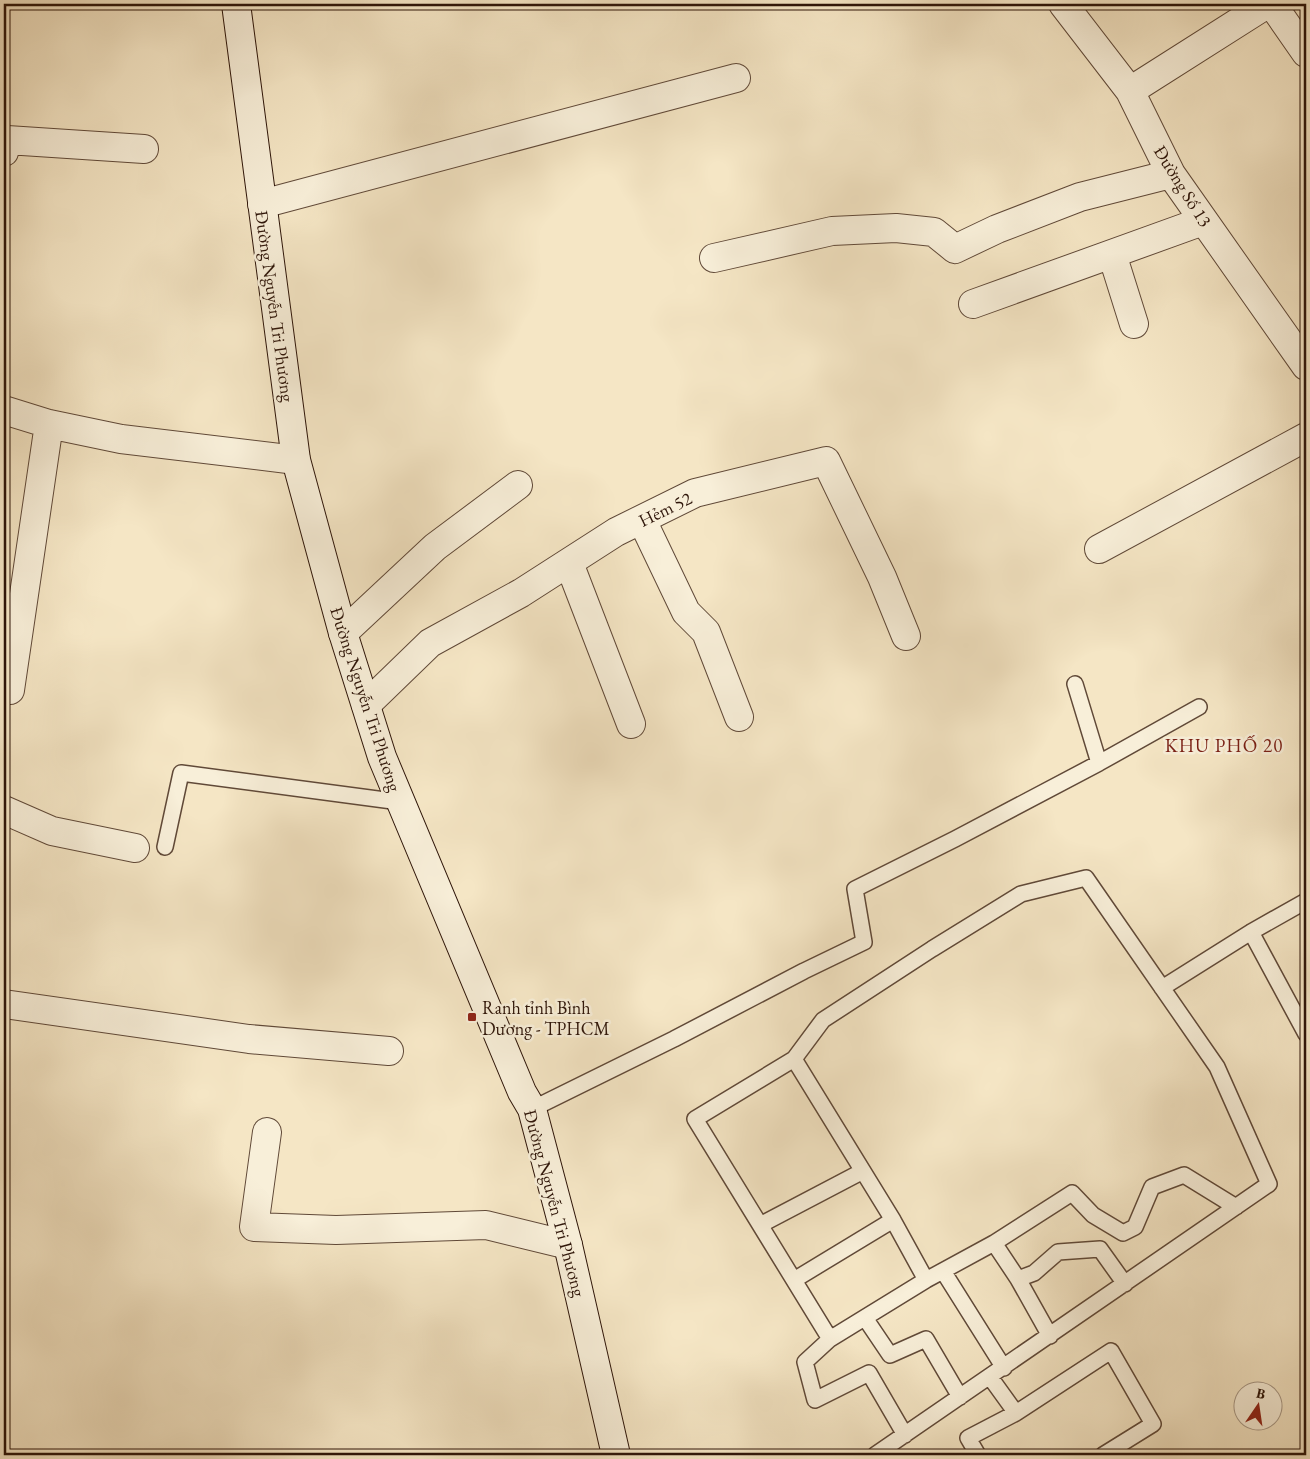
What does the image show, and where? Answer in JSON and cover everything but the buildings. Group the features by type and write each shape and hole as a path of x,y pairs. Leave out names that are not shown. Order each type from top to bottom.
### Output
{"street":[{"name":"Đường Nguyễn Tri Phương","path":"236,4 296,460 343,633 382,758 522,1092 532,1109 568,1246 616,1455"},
{"name":"Đường Số 13","path":"1063,4 1130,91 1171,174 1306,366"},
{"path":"1130,91 1268,4"},
{"path":"1272,4 1306,53"},
{"path":"262,204 736,78"},
{"path":"4,152 7,140 144,149"},
{"path":"714,258 832,231 896,228 934,232 955,249 997,229 1080,197 1171,174"},
{"path":"973,304 1203,221"},
{"path":"1112,254 1134,324"},
{"path":"4,410 49,424 121,439 296,460"},
{"path":"4,688 10,690 49,424"},
{"path":"1099,549 1306,437"},
{"name":"Hẻm 52","path":"366,705 430,643 521,593 616,532 696,493 826,461 882,577 906,636"},
{"path":"343,633 436,547 518,485"},
{"path":"642,520 686,612 706,632 739,717"},
{"path":"569,562 630,724"},
{"path":"4,810 52,831 135,848"},
{"path":"4,1004 249,1039 389,1052"},
{"path":"267,1132 254,1227 336,1230 486,1225 568,1246"}],"lane":[{"path":"1075,684 1099,763"},
{"path":"532,1109 864,942 855,889 1099,763 1199,707"},
{"path":"165,847 181,773 400,802"},
{"path":"830,1339 696,1119 794,1059 823,1020 1021,894 1086,878 1217,1067 1270,1184 875,1455"},
{"path":"1162,988 1251,932 1306,901"},
{"path":"1251,932 1306,1034"},
{"path":"794,1059 893,1220 926,1280"},
{"path":"760,1225 863,1171"},
{"path":"905,1435 869,1373 815,1400 805,1362 830,1339 926,1280 994,1243 1072,1193 1093,1216 1123,1233 1134,1227 1152,1187 1184,1175 1236,1207"},
{"path":"794,1280 893,1220"},
{"path":"994,1243 1018,1279 1050,1336"},
{"path":"1018,1279 1034,1273 1058,1252 1100,1248 1125,1284"},
{"path":"943,1271 1004,1368"},
{"path":"865,1318 890,1356 926,1339 960,1398"},
{"path":"978,1455 968,1438 1016,1413 1111,1351 1153,1424 1103,1455"},
{"path":"990,1377 1016,1413"}],"place":[{"name":"Ranh tỉnh Bình Dương - TPHCM","path":"472,1017"}],"district":[{"name":"KHU PHỐ 20","path":"1224,745"}]}
